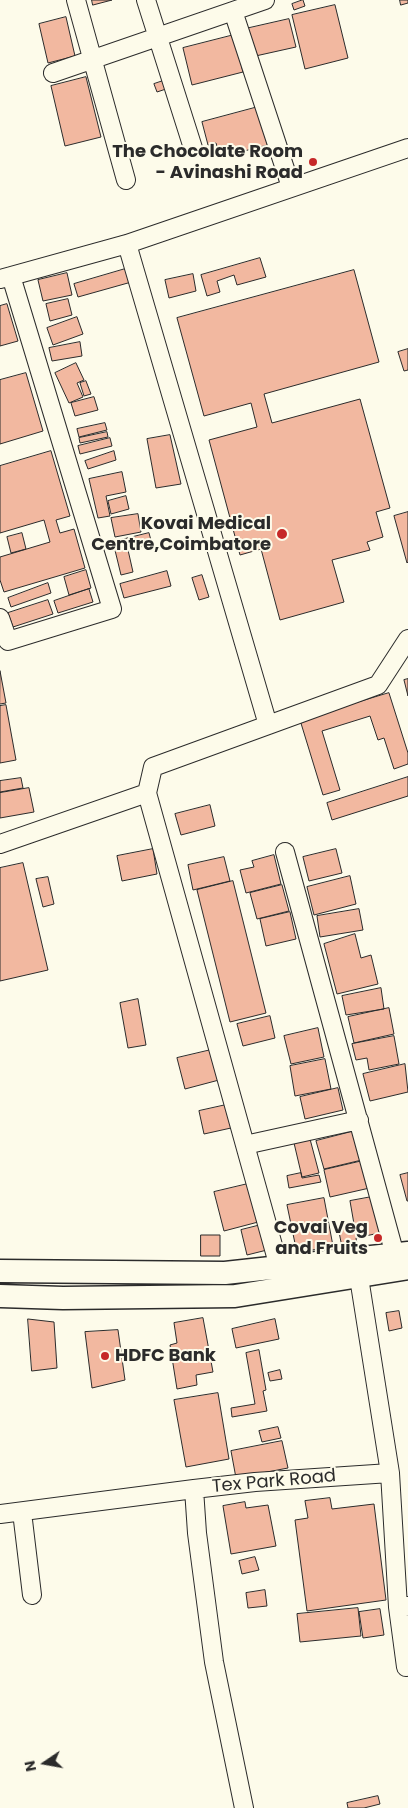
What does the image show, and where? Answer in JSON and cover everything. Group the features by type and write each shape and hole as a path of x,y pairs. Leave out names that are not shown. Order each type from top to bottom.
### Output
{"main road":[{"path":"0,1296 63,1298 236,1296 404,1259"},
{"path":"0,1271 224,1273 279,1267 357,1268"}],"street":[{"path":"76,0 126,180"},
{"path":"146,0 193,148"},
{"path":"53,73 93,58 158,39 265,0"},
{"path":"233,11 291,187"},
{"path":"0,618 8,641 112,609 5,278 127,244 408,148"},
{"path":"127,244 268,725"},
{"path":"279,1267 147,793 153,767 378,685 408,639"},
{"path":"0,844 147,793"},
{"path":"285,852 358,1120 404,1259"},
{"path":"245,1145 358,1120"},
{"path":"357,1268 390,1473 403,1606 406,1667"},
{"name":"Tex Park Road","path":"244,1808 214,1662 194,1489 255,1482 390,1473"},
{"path":"0,1514 194,1489"},
{"path":"22,1512 32,1595"}],"building":[{"path":"92,0 112,0 93,5"},
{"path":"303,0 305,6 294,10 292,4"},
{"path":"400,0 408,0 408,3 401,5"},
{"path":"335,5 348,58 305,69 292,15"},
{"path":"66,17 75,56 48,63 39,24"},
{"path":"289,19 296,47 251,57 245,29"},
{"path":"234,35 243,72 192,85 183,48"},
{"path":"86,77 101,137 65,146 51,86"},
{"path":"163,81 166,89 157,92 154,84"},
{"path":"258,107 268,145 220,157 216,143 208,145 202,122"},
{"path":"260,258 266,277 237,285 234,275 217,281 220,292 207,296 201,275"},
{"path":"132,267 135,281 78,297 74,284"},
{"path":"354,270 379,362 264,394 272,423 360,399 390,508 376,512 383,537 367,542 370,550 332,560 344,602 280,620 261,549 240,555 209,440 257,427 251,403 204,416 177,318"},
{"path":"67,273 72,295 43,301 38,280"},
{"path":"193,274 196,291 169,298 165,280"},
{"path":"68,299 72,315 50,321 46,304"},
{"path":"7,304 18,341 0,346 0,306"},
{"path":"77,317 83,334 53,345 47,328"},
{"path":"80,342 82,356 52,361 49,348"},
{"path":"408,349 408,370 404,371 398,352"},
{"path":"76,363 84,380 77,383 83,397 69,403 55,373"},
{"path":"26,373 43,431 0,444 0,380"},
{"path":"86,381 91,394 84,396 80,383"},
{"path":"94,397 98,410 75,416 71,403"},
{"path":"105,423 107,430 79,437 77,429"},
{"path":"107,432 108,437 80,443 79,438"},
{"path":"170,435 181,484 156,488 147,439"},
{"path":"110,438 112,446 80,454 78,446"},
{"path":"51,451 70,516 56,520 60,533 74,529 85,568 4,592 0,580 0,557 50,542 44,520 0,533 0,466"},
{"path":"114,451 116,460 88,469 85,461"},
{"path":"122,472 126,492 106,496 110,516 98,518 89,479"},
{"path":"126,496 129,509 111,514 108,501"},
{"path":"408,512 408,562 407,563 394,516"},
{"path":"138,514 141,532 115,537 111,518"},
{"path":"22,533 26,549 11,553 7,537"},
{"path":"149,533 152,544 128,550 133,572 121,575 113,542"},
{"path":"86,570 91,588 69,595 64,577"},
{"path":"167,571 171,586 124,598 120,584"},
{"path":"202,575 209,597 199,600 192,578"},
{"path":"48,583 51,593 11,607 8,598"},
{"path":"89,589 93,602 58,613 54,601"},
{"path":"48,600 53,614 13,627 8,613"},
{"path":"0,671 6,703 0,704"},
{"path":"408,679 408,696 404,680"},
{"path":"389,693 408,753 408,764 394,769 384,738 378,740 370,716 322,731 340,790 323,795 300,720"},
{"path":"6,705 16,760 0,763 0,706"},
{"path":"408,777 408,796 332,820 327,803"},
{"path":"21,778 23,788 0,792 0,781"},
{"path":"29,788 34,812 0,818 0,793"},
{"path":"210,805 215,826 181,835 175,814"},
{"path":"153,849 157,874 122,881 117,856"},
{"path":"336,849 342,873 309,881 303,857"},
{"path":"274,855 281,884 246,893 240,870 254,867 252,861"},
{"path":"224,857 230,881 193,890 188,865"},
{"path":"23,863 48,970 0,981 0,868"},
{"path":"350,876 356,904 314,915 307,887"},
{"path":"48,877 54,904 43,907 36,879"},
{"path":"233,881 266,1013 230,1022 197,890"},
{"path":"282,885 289,911 257,919 250,893"},
{"path":"359,909 363,930 320,937 317,916"},
{"path":"290,912 296,939 266,946 260,919"},
{"path":"355,934 361,958 371,955 378,984 337,994 324,944"},
{"path":"381,988 384,1009 346,1015 342,996"},
{"path":"138,999 146,1045 128,1048 120,1003"},
{"path":"389,1008 394,1034 354,1043 348,1017"},
{"path":"270,1016 275,1038 243,1046 237,1024"},
{"path":"318,1028 324,1057 291,1064 284,1036"},
{"path":"394,1036 399,1064 369,1070 367,1058 356,1060 352,1044"},
{"path":"211,1050 219,1080 185,1089 177,1058"},
{"path":"325,1059 331,1089 295,1096 290,1066"},
{"path":"405,1064 408,1092 370,1101 363,1074"},
{"path":"338,1088 343,1110 305,1119 300,1097"},
{"path":"226,1105 231,1128 204,1134 199,1111"},
{"path":"359,1130 366,1159 324,1169 316,1141"},
{"path":"310,1139 319,1173 302,1177 294,1143"},
{"path":"367,1160 374,1187 330,1197 324,1170"},
{"path":"301,1173 302,1178 319,1175 321,1182 289,1188 287,1176"},
{"path":"408,1173 408,1201 407,1201 400,1175"},
{"path":"252,1183 262,1221 224,1231 214,1192"},
{"path":"377,1196 384,1232 356,1238 357,1244 342,1247 338,1227 354,1224 350,1201"},
{"path":"324,1198 333,1246 297,1253 287,1205"},
{"path":"261,1225 267,1250 247,1255 241,1230"},
{"path":"201,1235 220,1235 220,1256 201,1256"},
{"path":"399,1311 402,1328 389,1331 386,1313"},
{"path":"203,1318 213,1372 196,1375 197,1385 177,1389 170,1345 177,1343 174,1323"},
{"path":"28,1319 54,1322 57,1368 32,1371"},
{"path":"275,1319 279,1339 236,1348 232,1329"},
{"name":"HDFC Bank","path":"118,1330 125,1380 92,1388 85,1332"},
{"path":"259,1350 266,1390 263,1391 267,1411 232,1417 231,1408 255,1404 246,1353"},
{"path":"280,1370 282,1379 270,1381 268,1373"},
{"path":"218,1393 229,1459 186,1467 174,1400"},
{"path":"278,1427 281,1438 262,1442 259,1431"},
{"path":"282,1441 288,1468 236,1478 231,1451"},
{"path":"330,1498 332,1509 374,1504 386,1600 307,1611 295,1520 308,1518 305,1501"},
{"path":"245,1502 246,1508 268,1505 276,1546 231,1554 223,1506"},
{"path":"255,1557 259,1570 242,1574 239,1561"},
{"path":"265,1590 267,1606 248,1608 246,1593"},
{"path":"358,1608 361,1636 300,1642 297,1614"},
{"path":"380,1609 384,1635 363,1638 359,1612"},
{"path":"378,1796 380,1804 364,1808 348,1808 347,1803"}],"place":[{"name":"The Chocolate Room - Avinashi Road","path":"313,162"},
{"name":"Kovai Medical Centre,Coimbatore","path":"282,534"},
{"name":"Covai Veg and Fruits","path":"378,1238"},
{"name":"HDFC Bank","path":"105,1356"}]}
